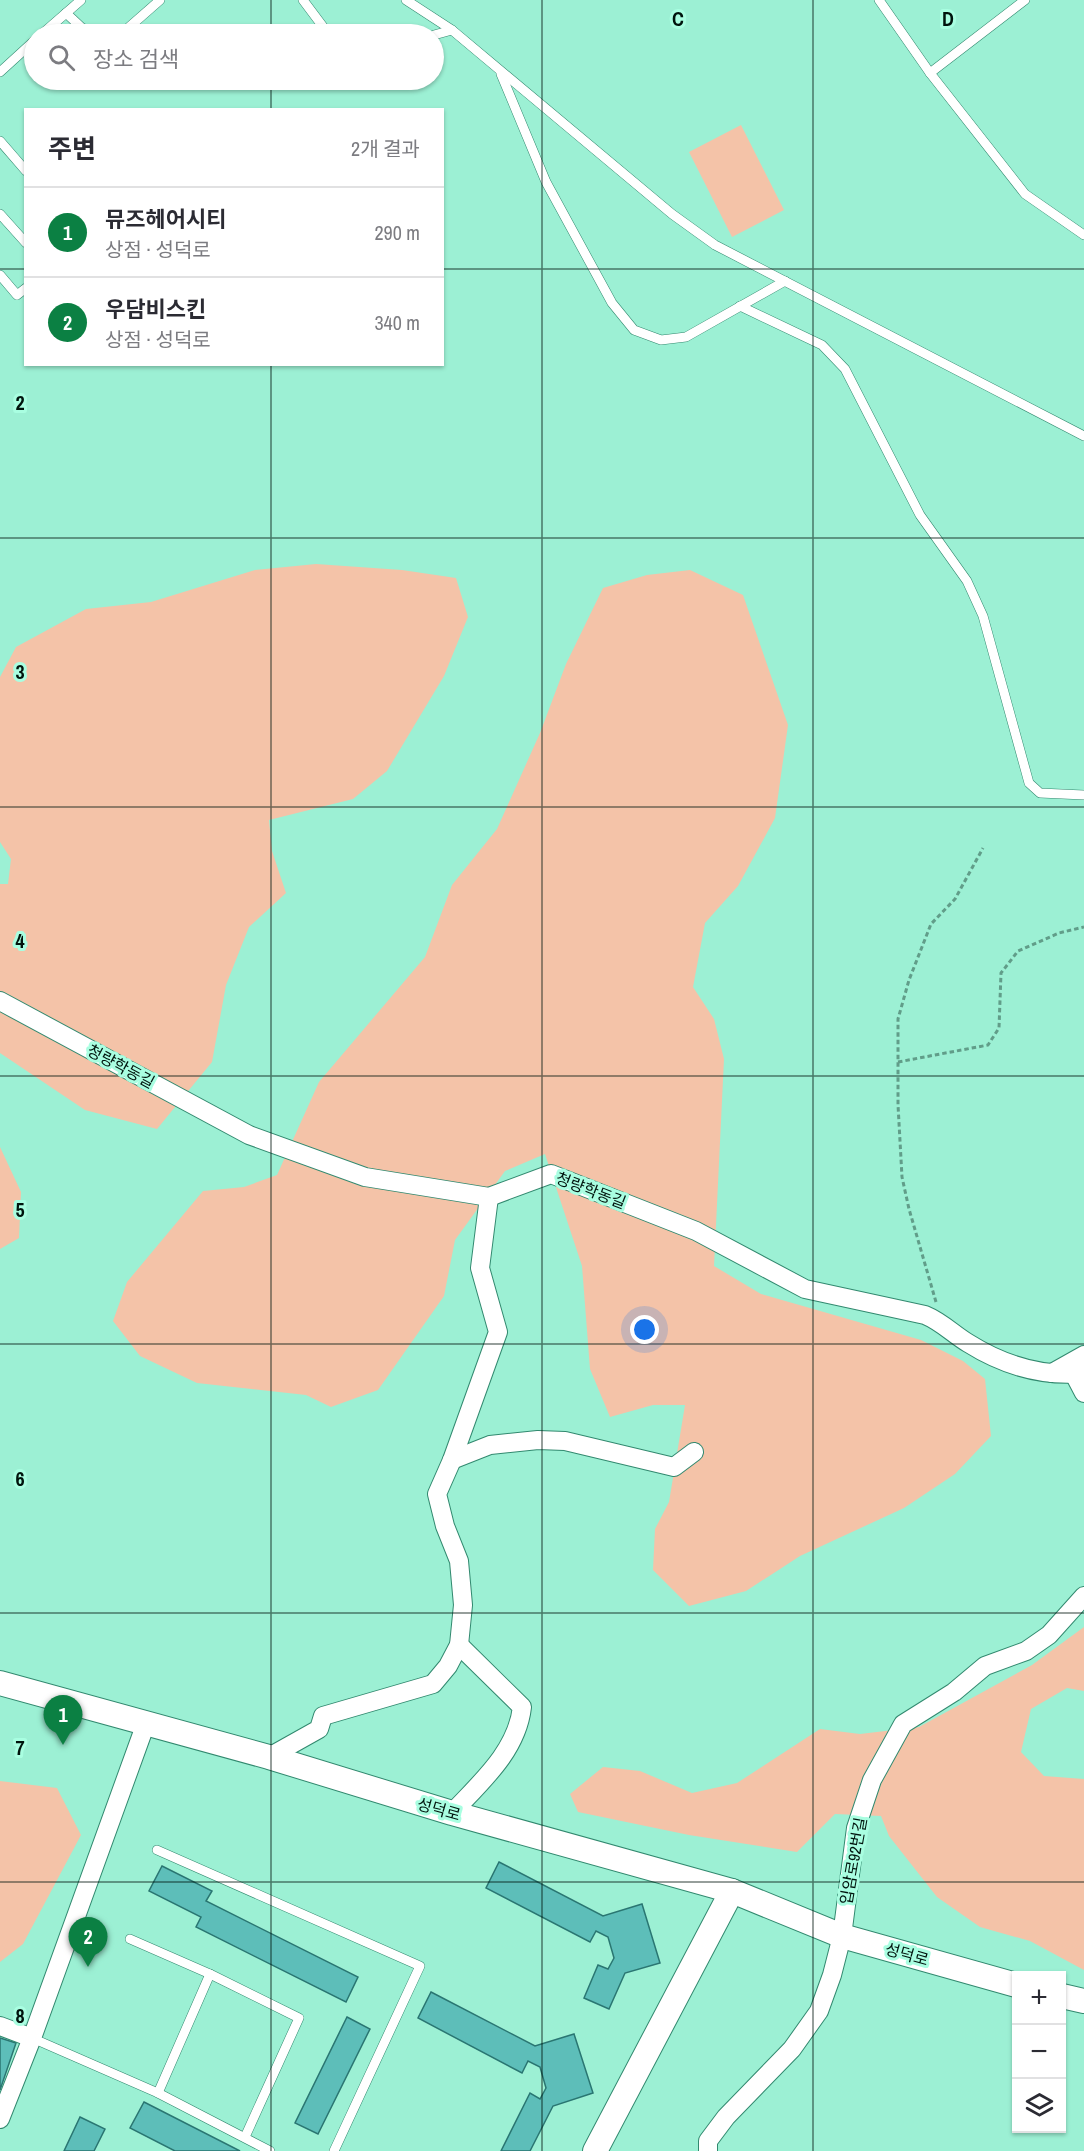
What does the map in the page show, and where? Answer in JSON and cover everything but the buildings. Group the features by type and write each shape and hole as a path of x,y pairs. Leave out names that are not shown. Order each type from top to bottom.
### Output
{"street":[{"name":"청량학동길","path":"0,1001 249,1135 365,1176 489,1197 551,1174 696,1231 805,1288 925,1315 939,1321 967,1342 997,1359 1022,1368 1052,1373 1079,1374"},
{"path":"269,1757 319,1729 324,1716 433,1684 448,1666 459,1645 463,1605 459,1561 445,1526 437,1494 452,1460 498,1332 480,1268 489,1197"},
{"path":"1052,1373 1084,1355"},
{"path":"1079,1374 1084,1393"},
{"path":"452,1460 490,1445 538,1440 565,1441 674,1467 694,1452"},
{"name":"입암로92번길","path":"708,2151 708,2141 726,2116 792,2049 819,2011 832,1975 842,1936 856,1828 872,1780 903,1724 954,1692 985,1666 1026,1652 1049,1635 1084,1596"},
{"path":"452,1813 499,1763 521,1719 522,1707 459,1645"},
{"name":"성덕로","path":"0,1683 269,1757 452,1813 732,1891 842,1936 1012,1984"},
{"path":"0,2119 32,2038 146,1723"},
{"path":"595,2151 732,1891"},
{"path":"1066,1997 1084,2001"},
{"path":"0,2026 32,2038"}],"lane":[{"path":"54,24 81,0"},
{"path":"133,24 160,0"},
{"path":"303,0 321,24"},
{"path":"406,0 443,24"},
{"path":"879,0 930,73 1025,194 1084,235"},
{"path":"930,73 1025,0"},
{"path":"66,14 77,24"},
{"path":"444,25 672,214 715,245 1084,436"},
{"path":"444,32 452,30"},
{"path":"0,72 24,50"},
{"path":"501,72 546,182 612,303 634,330 661,340 686,337 785,281"},
{"path":"0,141 24,169"},
{"path":"0,214 24,241"},
{"path":"0,275 17,295 24,290"},
{"path":"740,306 822,345 845,369 920,515 967,581 983,616 1029,783 1040,793 1084,795"},
{"path":"157,1850 420,1966 334,2151"},
{"path":"130,1939 210,1974 299,2018 245,2137"},
{"path":"158,2093 210,1974"},
{"path":"32,2038 158,2093 270,2151"}],"path":[{"path":"939,1321 938,1306 902,1178 897,1062 898,1019 909,980 931,924 955,899 983,849"},
{"path":"897,1062 988,1045 999,1028 1001,973 1017,951 1059,933 1084,927"}],"shaded area":[{"path":"741,125 784,210 732,237 689,152"},
{"path":"316,564 402,570 456,578 468,617 444,676 387,771 353,799 269,820 272,851 286,893 249,927 226,985 212,1062 157,1129 85,1110 0,1053 0,884 8,884 11,859 0,842 0,677 16,647 86,609 151,602 255,570"},
{"path":"690,570 743,595 788,725 775,818 738,886 705,923 693,987 714,1019 724,1059 714,1266 761,1294 921,1340 963,1361 985,1379 991,1436 955,1474 904,1508 800,1556 746,1591 689,1606 653,1570 655,1529 669,1502 685,1405 653,1405 610,1417 590,1369 582,1266 545,1154 505,1171 455,1240 444,1296 378,1390 331,1407 306,1395 197,1383 140,1356 113,1321 127,1282 203,1191 244,1187 277,1175 319,1082 425,957 452,885 497,829 540,733 566,664 603,588 647,575"},
{"path":"0,1147 21,1192 19,1238 0,1249"},
{"path":"1084,1627 1084,1691 1067,1688 1031,1709 1021,1752 1044,1776 1084,1779 1084,1970 1030,1941 980,1927 937,1897 889,1836 881,1816 835,1814 797,1852 689,1835 578,1812 570,1794 603,1767 640,1771 692,1793 737,1783 820,1729 860,1734 919,1727 1032,1665"},
{"path":"0,1781 57,1788 81,1835 23,1944 0,1962"}],"place":[{"name":"뮤즈헤어시티","path":"63,1745"},
{"name":"우담비스킨","path":"88,1967"}]}
